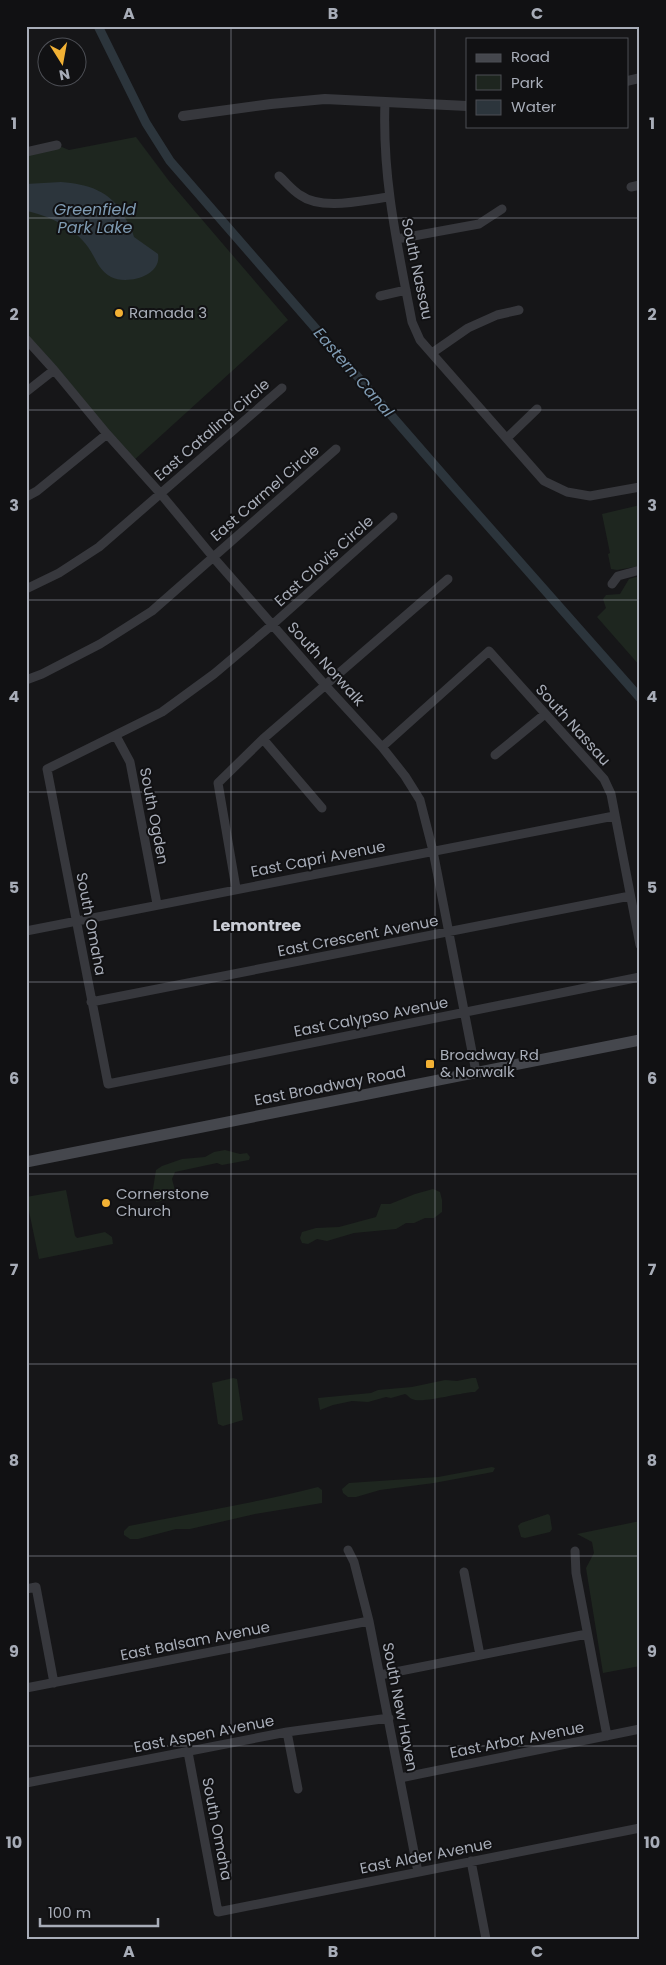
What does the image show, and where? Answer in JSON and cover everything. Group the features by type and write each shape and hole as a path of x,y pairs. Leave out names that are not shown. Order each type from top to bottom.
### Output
{"main road":[{"name":"East Broadway Road","path":"26,1162 640,1040"}],"street":[{"path":"183,116 325,99 466,106"},
{"name":"South Nassau","path":"385,102 384,139 389,196 412,322 420,340 544,481 567,492 590,496 640,487"},
{"path":"26,152 57,146"},
{"path":"279,176 301,196 322,203 345,203 389,196"},
{"path":"397,239 480,224 502,209"},
{"path":"380,296 406,290"},
{"path":"432,353 468,328 497,315 520,310"},
{"name":"South Norwalk","path":"26,339 160,493 213,558 382,747 405,776 420,800 434,851 476,1072"},
{"path":"26,392 54,370"},
{"name":"East Catalina Circle","path":"26,589 59,573 99,547 282,388"},
{"path":"507,438 537,409"},
{"path":"26,497 37,491 107,434"},
{"name":"East Carmel Circle","path":"26,680 42,674 100,644 152,611 336,449"},
{"name":"East Clovis Circle","path":"47,769 162,712 214,674 393,517"},
{"path":"612,584 618,576 640,570"},
{"path":"236,888 218,783 263,739 448,579"},
{"name":"South Nassau","path":"382,747 489,651 604,779 611,794 640,945"},
{"path":"495,755 545,714"},
{"name":"South Ogden","path":"116,736 130,762 157,904"},
{"path":"263,739 322,808"},
{"name":"South Omaha","path":"47,769 108,1084"},
{"name":"East Capri Avenue","path":"26,931 236,888 614,816"},
{"name":"East Crescent Avenue","path":"92,1002 630,896"},
{"name":"East Calypso Avenue","path":"108,1084 640,977"},
{"name":"South New Haven","path":"348,1550 354,1562 369,1622 418,1872"},
{"path":"575,1551 575,1568 607,1736"},
{"path":"464,1572 480,1655"},
{"path":"26,1589 36,1587 54,1683"},
{"name":"East Balsam Avenue","path":"26,1688 369,1622"},
{"path":"380,1675 587,1634"},
{"name":"East Aspen Avenue","path":"26,1783 287,1732 389,1718"},
{"name":"East Arbor Avenue","path":"400,1778 640,1729"},
{"path":"287,1732 298,1789"},
{"name":"South Omaha","path":"188,1752 218,1912"},
{"name":"East Alder Avenue","path":"218,1912 640,1828"},
{"path":"470,1861 486,1939"}],"green space":[{"path":"136,137 169,181 288,320 132,462 26,341 26,152 57,145 69,150"},
{"path":"640,505 640,566 617,570 611,569 608,554 610,553 602,514"},
{"path":"640,576 640,666 597,617 606,608 603,599 606,595 620,594 629,579"},
{"path":"225,1150 240,1154 247,1153 250,1157 249,1160 222,1165 217,1163 175,1172 172,1179 177,1198 156,1202 153,1189 156,1170 182,1159 205,1157 214,1152"},
{"path":"433,1189 440,1192 442,1200 442,1212 434,1218 425,1218 414,1223 406,1223 396,1229 354,1233 327,1241 317,1239 308,1244 302,1243 300,1238 302,1232 316,1228 339,1227 376,1217 381,1204 390,1204"},
{"path":"66,1190 75,1236 77,1238 105,1232 112,1237 113,1244 39,1259 26,1197"},
{"path":"233,1378 237,1379 243,1420 223,1426 218,1424 212,1383"},
{"path":"476,1378 479,1388 475,1392 424,1400 412,1399 405,1394 368,1402 352,1401 320,1410 318,1398 371,1393 378,1390 412,1387 445,1380 457,1381"},
{"path":"495,1468 493,1472 434,1483 380,1490 356,1497 348,1497 343,1493 342,1489 349,1483 438,1477"},
{"path":"318,1487 322,1490 322,1503 255,1514 190,1529 176,1529 138,1539 130,1539 124,1535 124,1531 129,1526"},
{"path":"548,1514 552,1529 550,1532 525,1538 521,1537 518,1526 521,1523"},
{"path":"640,1521 640,1666 603,1673 586,1568 594,1553 592,1542 577,1534"}],"water":[{"name":"Greenfield Park Lake","path":"61,182 98,190 112,200 119,207 134,237 158,254 158,262 155,268 142,277 134,279 126,280 111,277 100,267 83,240 76,234 52,219 26,211 26,184"}],"waterway":[{"name":"Eastern Canal","path":"98,26 146,123 170,161 640,698"}],"place":[{"name":"Ramada 3","path":"119,313"},
{"name":"Broadway Rd & Norwalk","path":"430,1064"},
{"name":"Cornerstone Church","path":"106,1203"}],"district":[{"name":"Lemontree","path":"257,925"}]}
